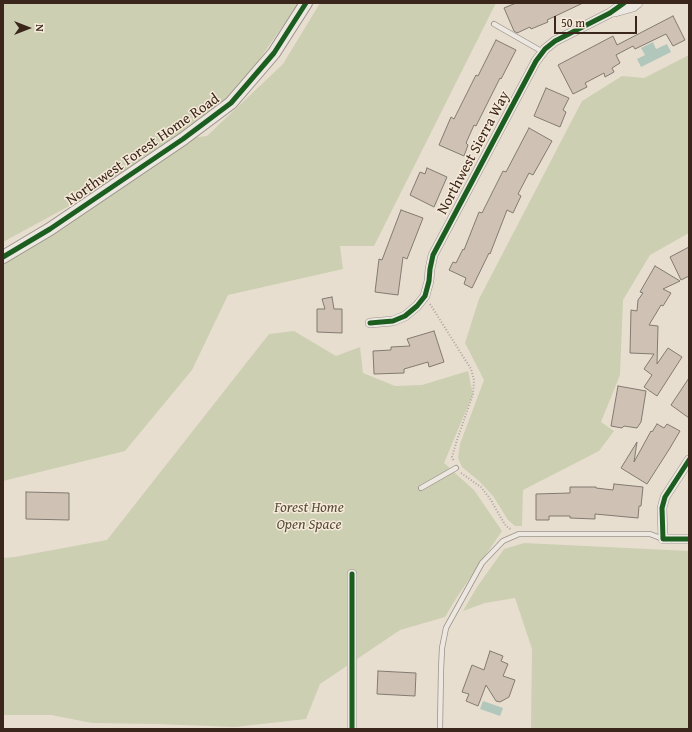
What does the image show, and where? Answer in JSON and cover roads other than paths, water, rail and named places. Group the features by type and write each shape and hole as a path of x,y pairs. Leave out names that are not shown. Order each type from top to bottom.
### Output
{"street":[{"name":"Northwest Forest Home Road","path":"3,257 50,229 183,139 232,102 274,53 306,3"},
{"name":"Northwest Sierra Way","path":"370,323 393,322 406,316 425,296 433,255 536,61 545,49 555,41 610,13 624,3"},
{"name":"Northwest Sierra Way","path":"610,13 634,7 638,3"},
{"path":"689,460 665,497 662,508 664,539 689,539"},
{"path":"352,574 352,729"}],"lane":[{"path":"494,24 543,52"},
{"path":"421,488 456,468"},
{"path":"440,729 442,648 446,628 482,563 503,541 519,534 650,534 664,539"}],"park label":[{"name":"Forest Home Open Space","path":"309,516"}]}
